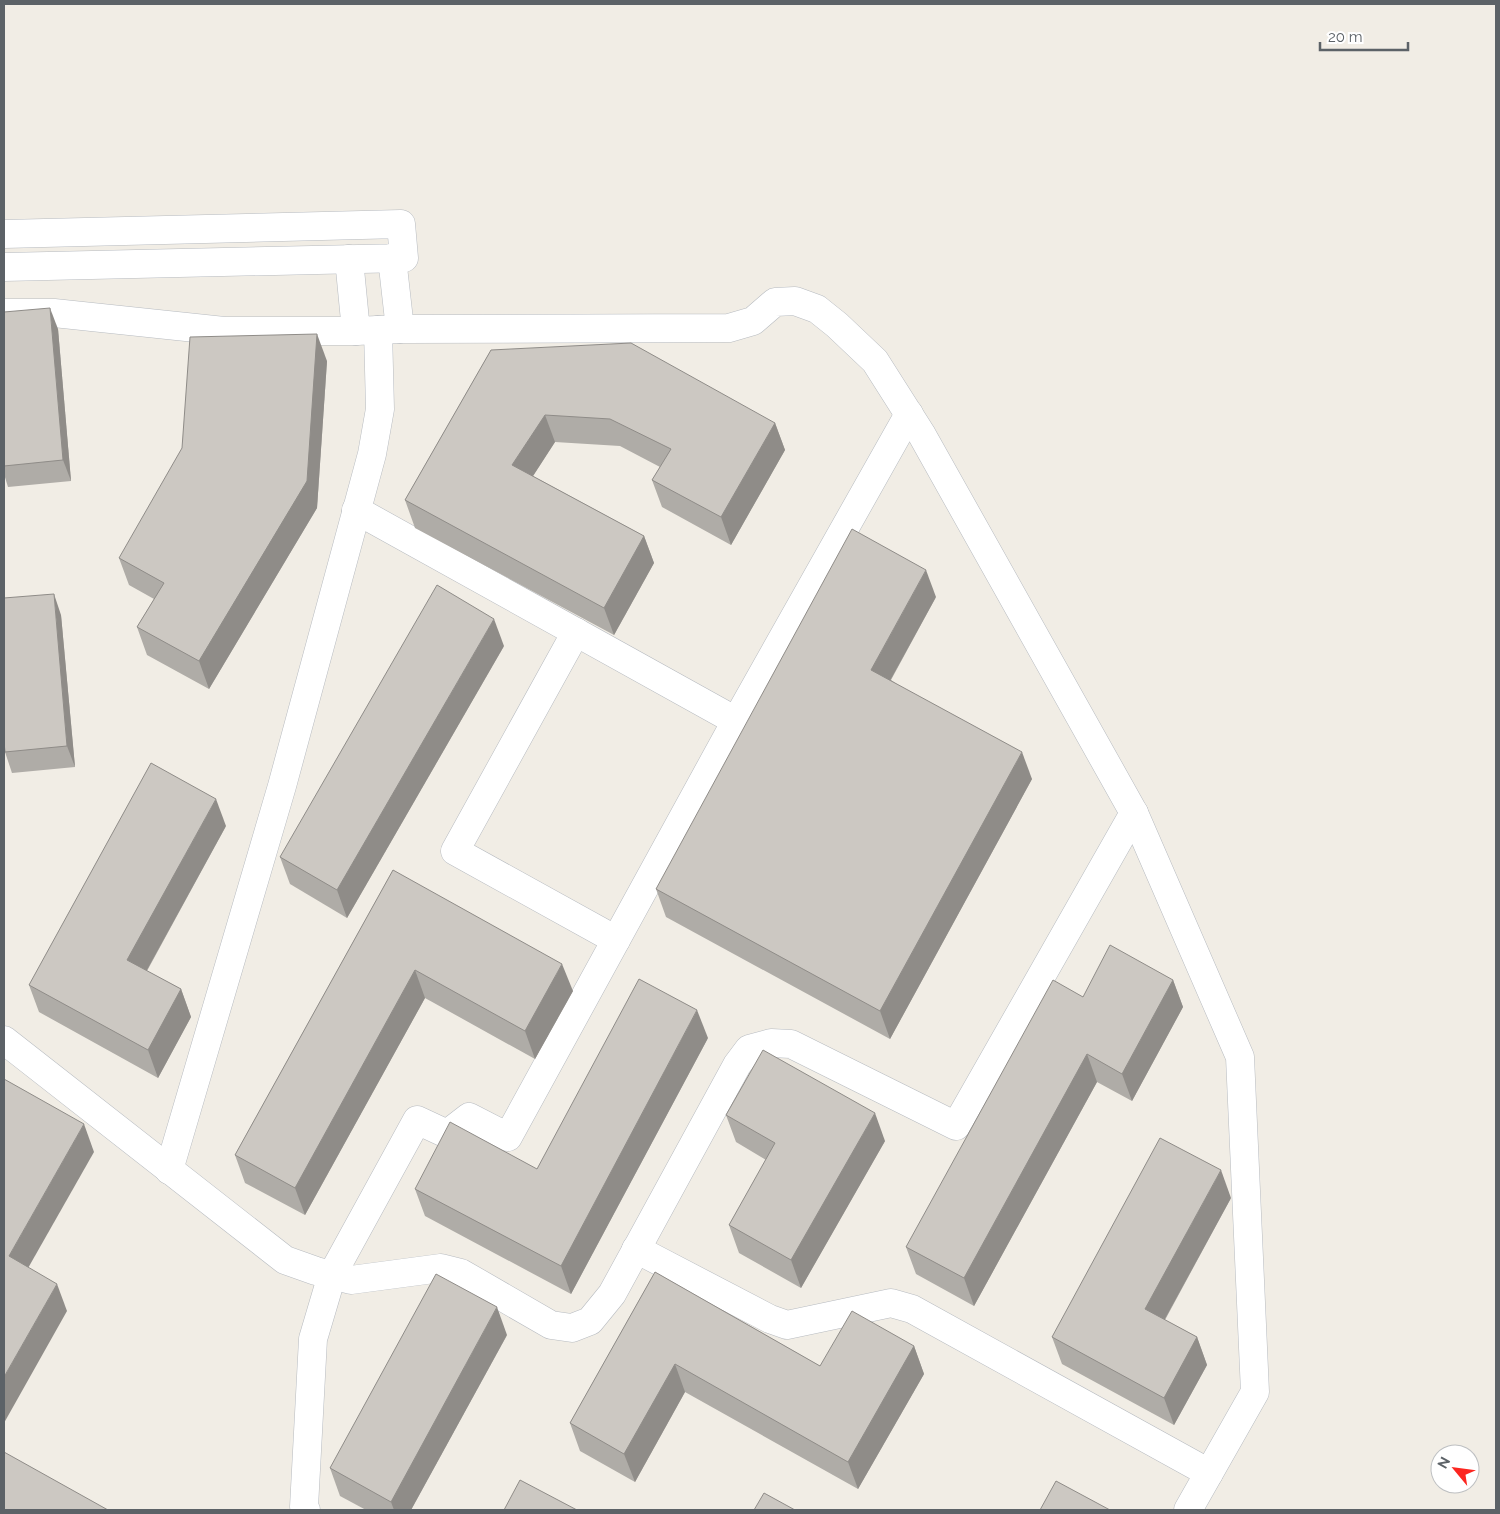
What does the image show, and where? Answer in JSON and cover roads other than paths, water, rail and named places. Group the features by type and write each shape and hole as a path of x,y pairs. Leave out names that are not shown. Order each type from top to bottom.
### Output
{"street":[{"path":"4,234 401,224 404,258 4,267"},
{"path":"169,1170 282,786 372,454 380,409 378,330 392,258"},
{"path":"349,259 378,330"},
{"path":"4,313 54,313 224,330 729,328 754,321 775,302 795,301 817,310 876,361 922,435 1134,813 1240,1057 1255,1392 1188,1510"},
{"path":"306,1510 304,1507 313,1339 332,1275 417,1120 447,1134 469,1117 508,1137 736,721 909,414"},
{"path":"356,510 736,721"},
{"path":"576,632 455,851 616,940"},
{"path":"4,1040 285,1260 316,1272 351,1280 441,1268 461,1272 551,1325 572,1328 590,1321 612,1294 737,1065 749,1049 771,1043 791,1044 956,1126 1134,813"},
{"path":"636,1249 770,1320 787,1325 891,1303 912,1309 1209,1473"}]}
